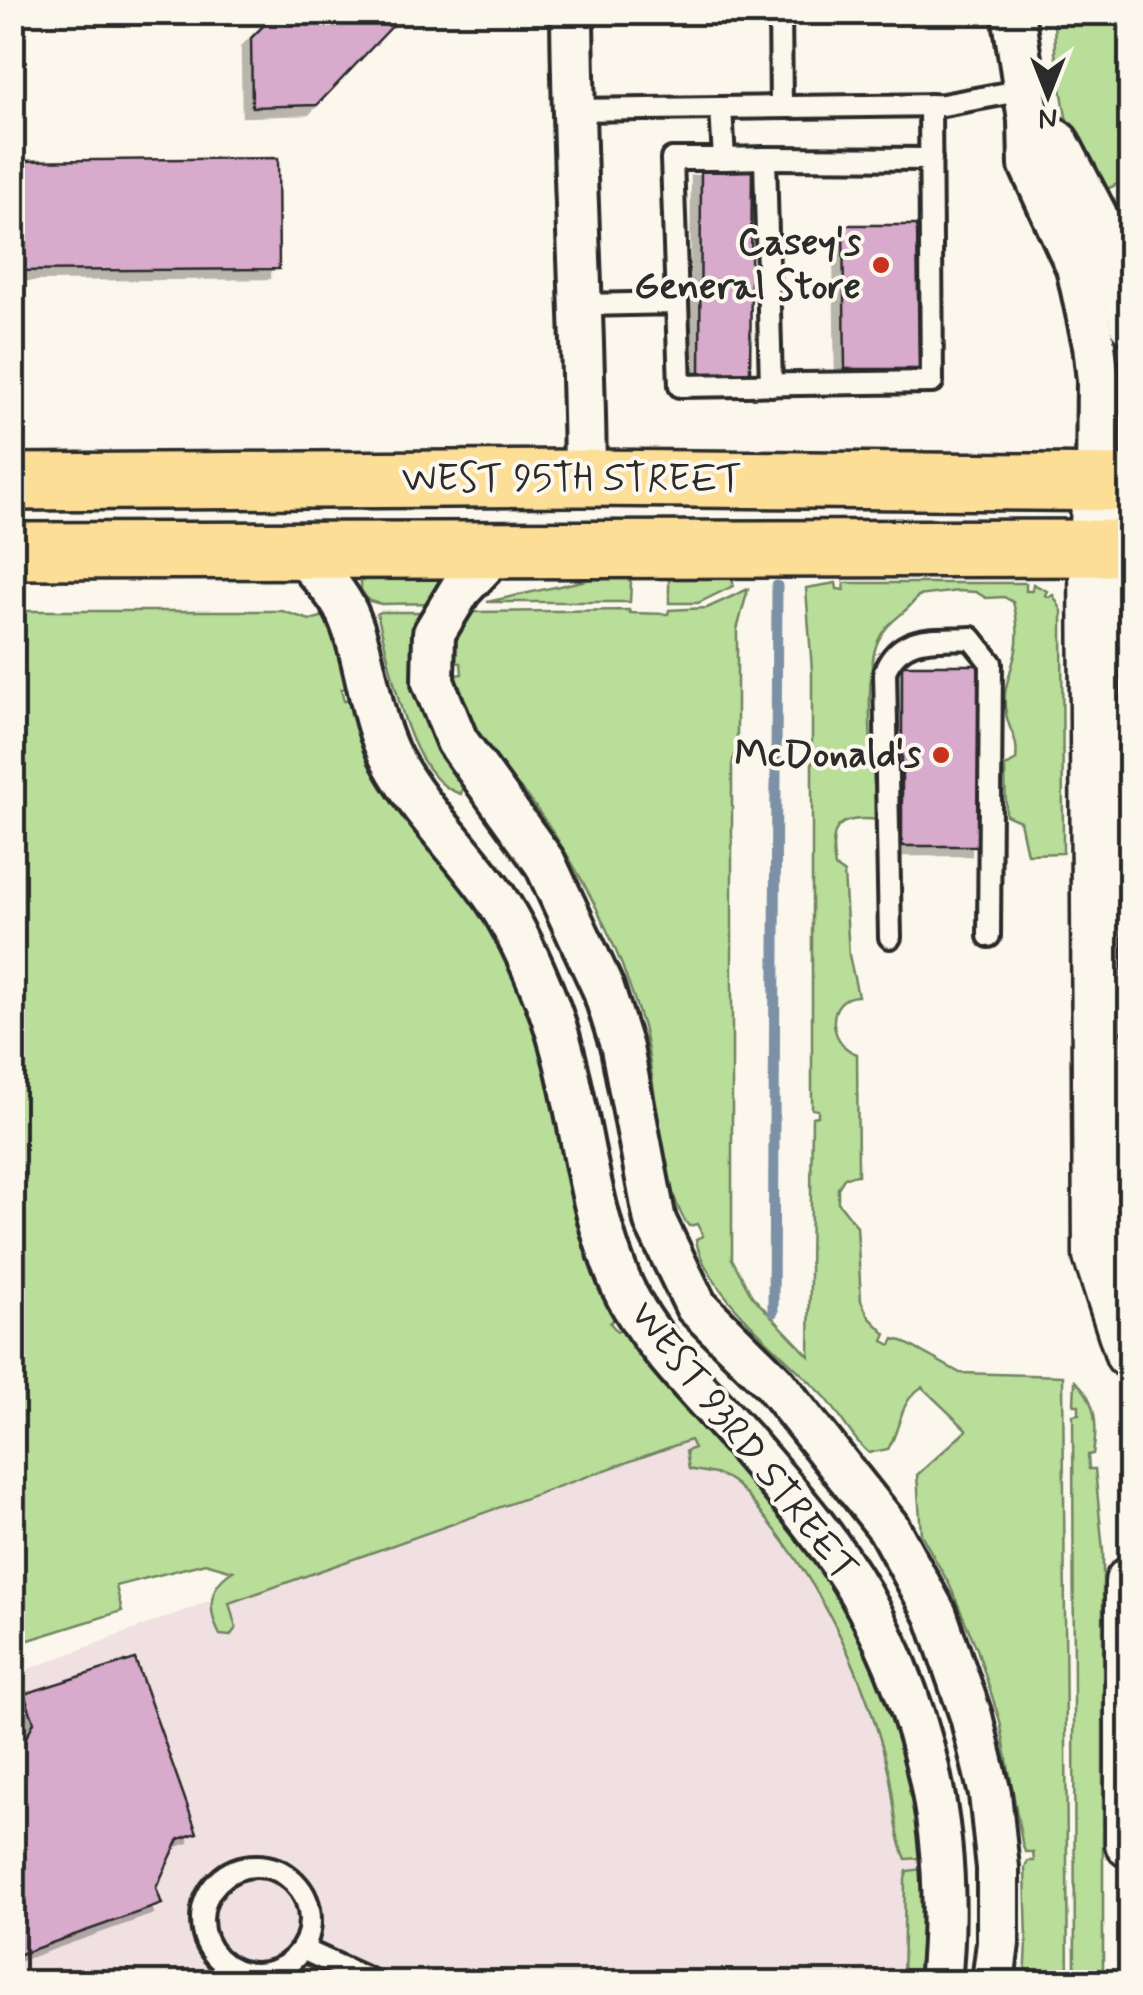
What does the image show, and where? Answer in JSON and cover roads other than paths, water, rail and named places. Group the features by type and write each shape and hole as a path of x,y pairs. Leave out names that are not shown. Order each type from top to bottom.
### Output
{"main road":[{"name":"WEST 95TH STREET","path":"12,482 586,478 1114,483"},
{"name":"WEST 95TH STREET","path":"12,552 1112,548"}],"street":[{"path":"572,12 586,478"},
{"path":"1013,12 1030,165 1077,267 1091,327 1114,483 1098,1255 1130,1354"},
{"path":"1026,105 1058,142 1096,215 1118,271 1130,324"},
{"name":"WEST 93RD STREET","path":"500,548 460,590 434,634 433,682 457,741 545,863 603,988 622,1048 655,1222 696,1306 774,1383 888,1527 936,1615 972,1716 990,1794 998,1868 998,1942 993,1982"},
{"name":"WEST 93RD STREET","path":"298,550 332,588 346,611 391,759 496,899 548,1003 569,1068 599,1225 621,1283 651,1332 806,1514 859,1592 919,1722 932,1778 940,1842 944,1904 940,1982"},
{"path":"473,870 524,834"},
{"path":"1130,1582 1130,1843"}],"lane":[{"path":"780,12 780,107"},
{"path":"930,105 931,159 932,382 680,386 672,159 931,159"},
{"path":"572,110 1026,105"},
{"path":"721,108 724,159"},
{"path":"765,158 771,385"},
{"path":"582,305 677,303"},
{"path":"890,937 884,671 892,654 917,640 971,638 992,664 990,936"},
{"path":"245,1866 272,1868 298,1885 309,1910 308,1933 302,1949 276,1971 260,1974 245,1973 222,1963 207,1946 201,1920 207,1894 224,1876 245,1866"},
{"path":"302,1949 374,1982"}],"waterway":[{"path":"773,1312 777,586"}],"place":[{"name":"Casey's General Store","path":"881,265"},
{"name":"McDonald's","path":"941,755"}]}
